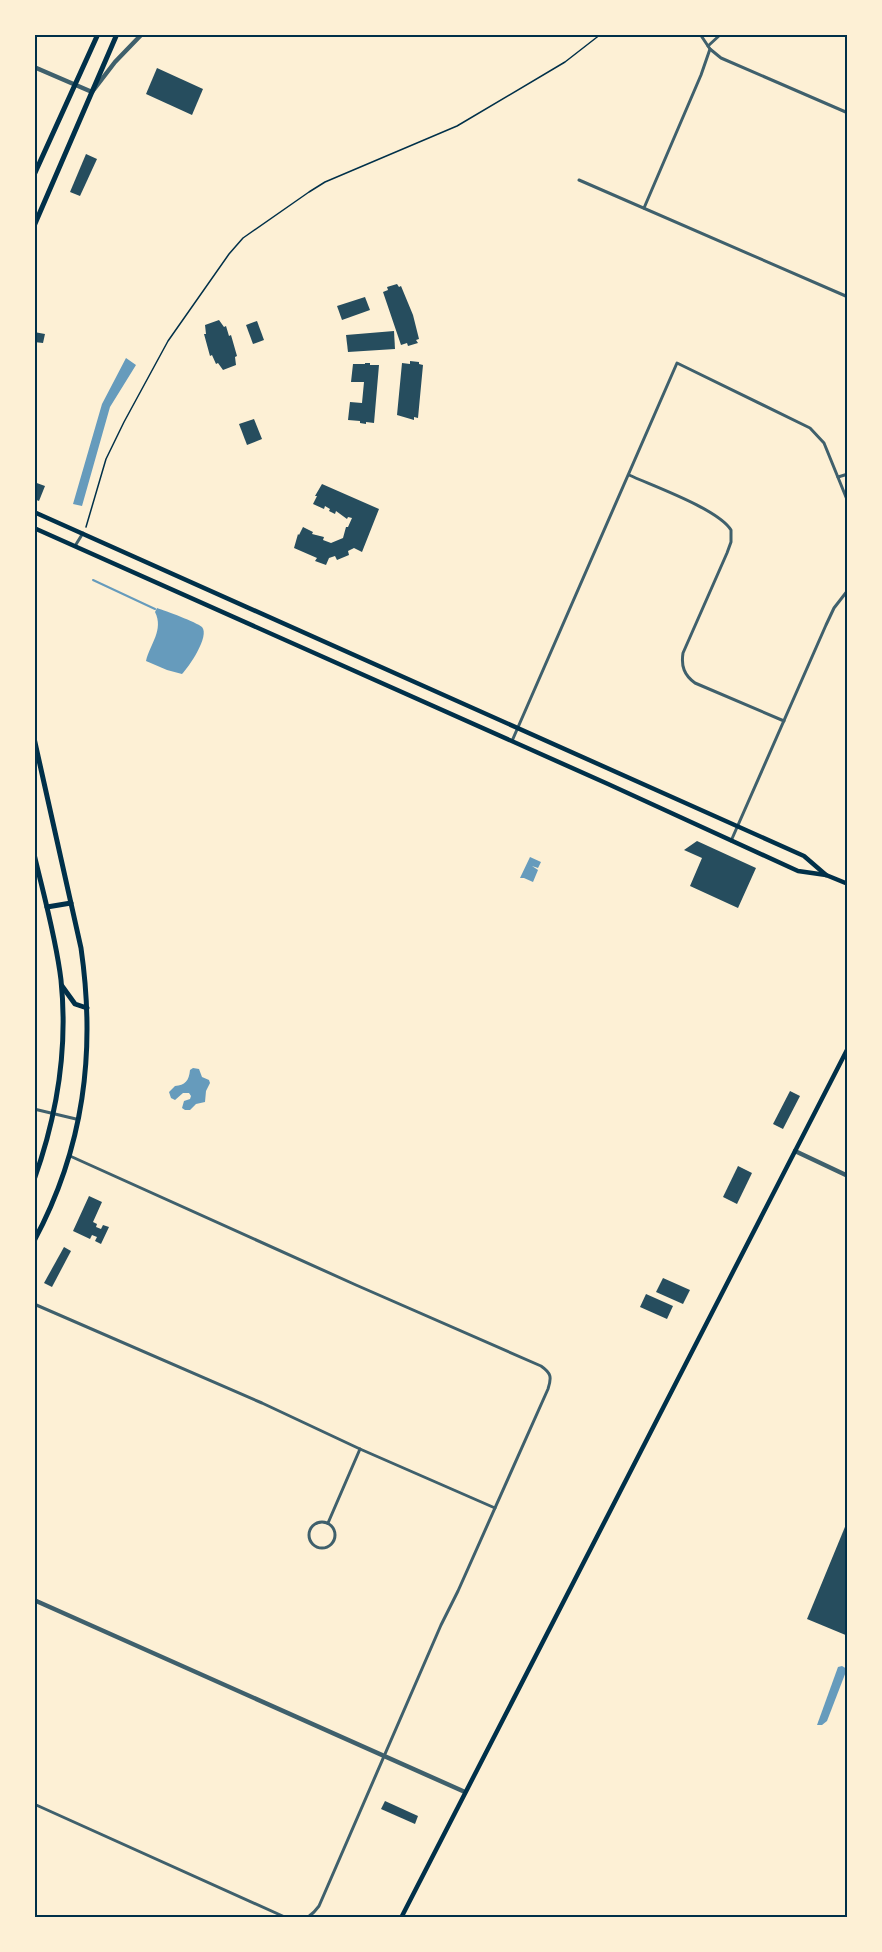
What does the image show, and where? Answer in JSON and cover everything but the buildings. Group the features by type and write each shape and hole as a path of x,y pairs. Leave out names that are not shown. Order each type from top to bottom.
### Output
{"main road":[{"path":"34,175 98,34"},
{"path":"34,226 117,34"},
{"path":"34,512 804,856 826,875"},
{"path":"34,528 512,741 731,842 798,871 826,875 848,884"},
{"path":"34,738 87,982 87,1065 79,1120 70,1156 45,1221 34,1241"},
{"path":"34,854 61,984 63,1033 54,1114 34,1180"},
{"path":"47,908 71,903"},
{"path":"61,984 75,1004 87,1008"},
{"path":"401,1917 848,1048"}],"street":[{"path":"34,67 92,93 142,34"},
{"path":"700,34 721,58 848,113"},
{"path":"644,208 701,75 709,47 721,34"},
{"path":"579,180 848,297"},
{"path":"512,741 677,363 810,428 824,443 848,502"},
{"path":"838,477 848,474"},
{"path":"629,475 707,510 722,520 731,530 731,542 727,553 683,653 682,662 689,678 784,721"},
{"path":"75,546 83,533"},
{"path":"731,842 826,625 848,590"},
{"path":"34,1109 79,1120"},
{"path":"795,1151 848,1176"},
{"path":"70,1156 541,1366 551,1375 548,1389 441,1625 319,1906 307,1917"},
{"path":"34,1304 495,1508"},
{"path":"328,1523 360,1449"},
{"path":"320,1522 328,1523 334,1529 335,1538 326,1548 317,1547 311,1542 310,1530 320,1522"},
{"path":"34,1600 465,1792"},
{"path":"34,1804 287,1917"}],"path":[{"path":"83,533 109,453 150,372 174,332 229,254 243,238 317,187 457,126 565,62 601,34"}],"water":[{"path":"126,358 136,365 110,407 82,506 73,504 102,404"},
{"path":"157,608 194,622 204,631 198,651 182,674 146,661 157,631 155,612"},
{"path":"530,857 541,862 538,868 532,866 538,870 533,882 520,878"},
{"path":"193,1068 199,1069 202,1077 210,1083 206,1091 205,1102 196,1104 190,1110 185,1110 182,1108 184,1101 190,1099 189,1093 183,1093 175,1100 171,1098 169,1092 175,1086 186,1082"},
{"path":"842,1666 847,1669 827,1721 822,1725 817,1725 838,1667"}],"waterway":[{"path":"93,580 155,609"}]}
